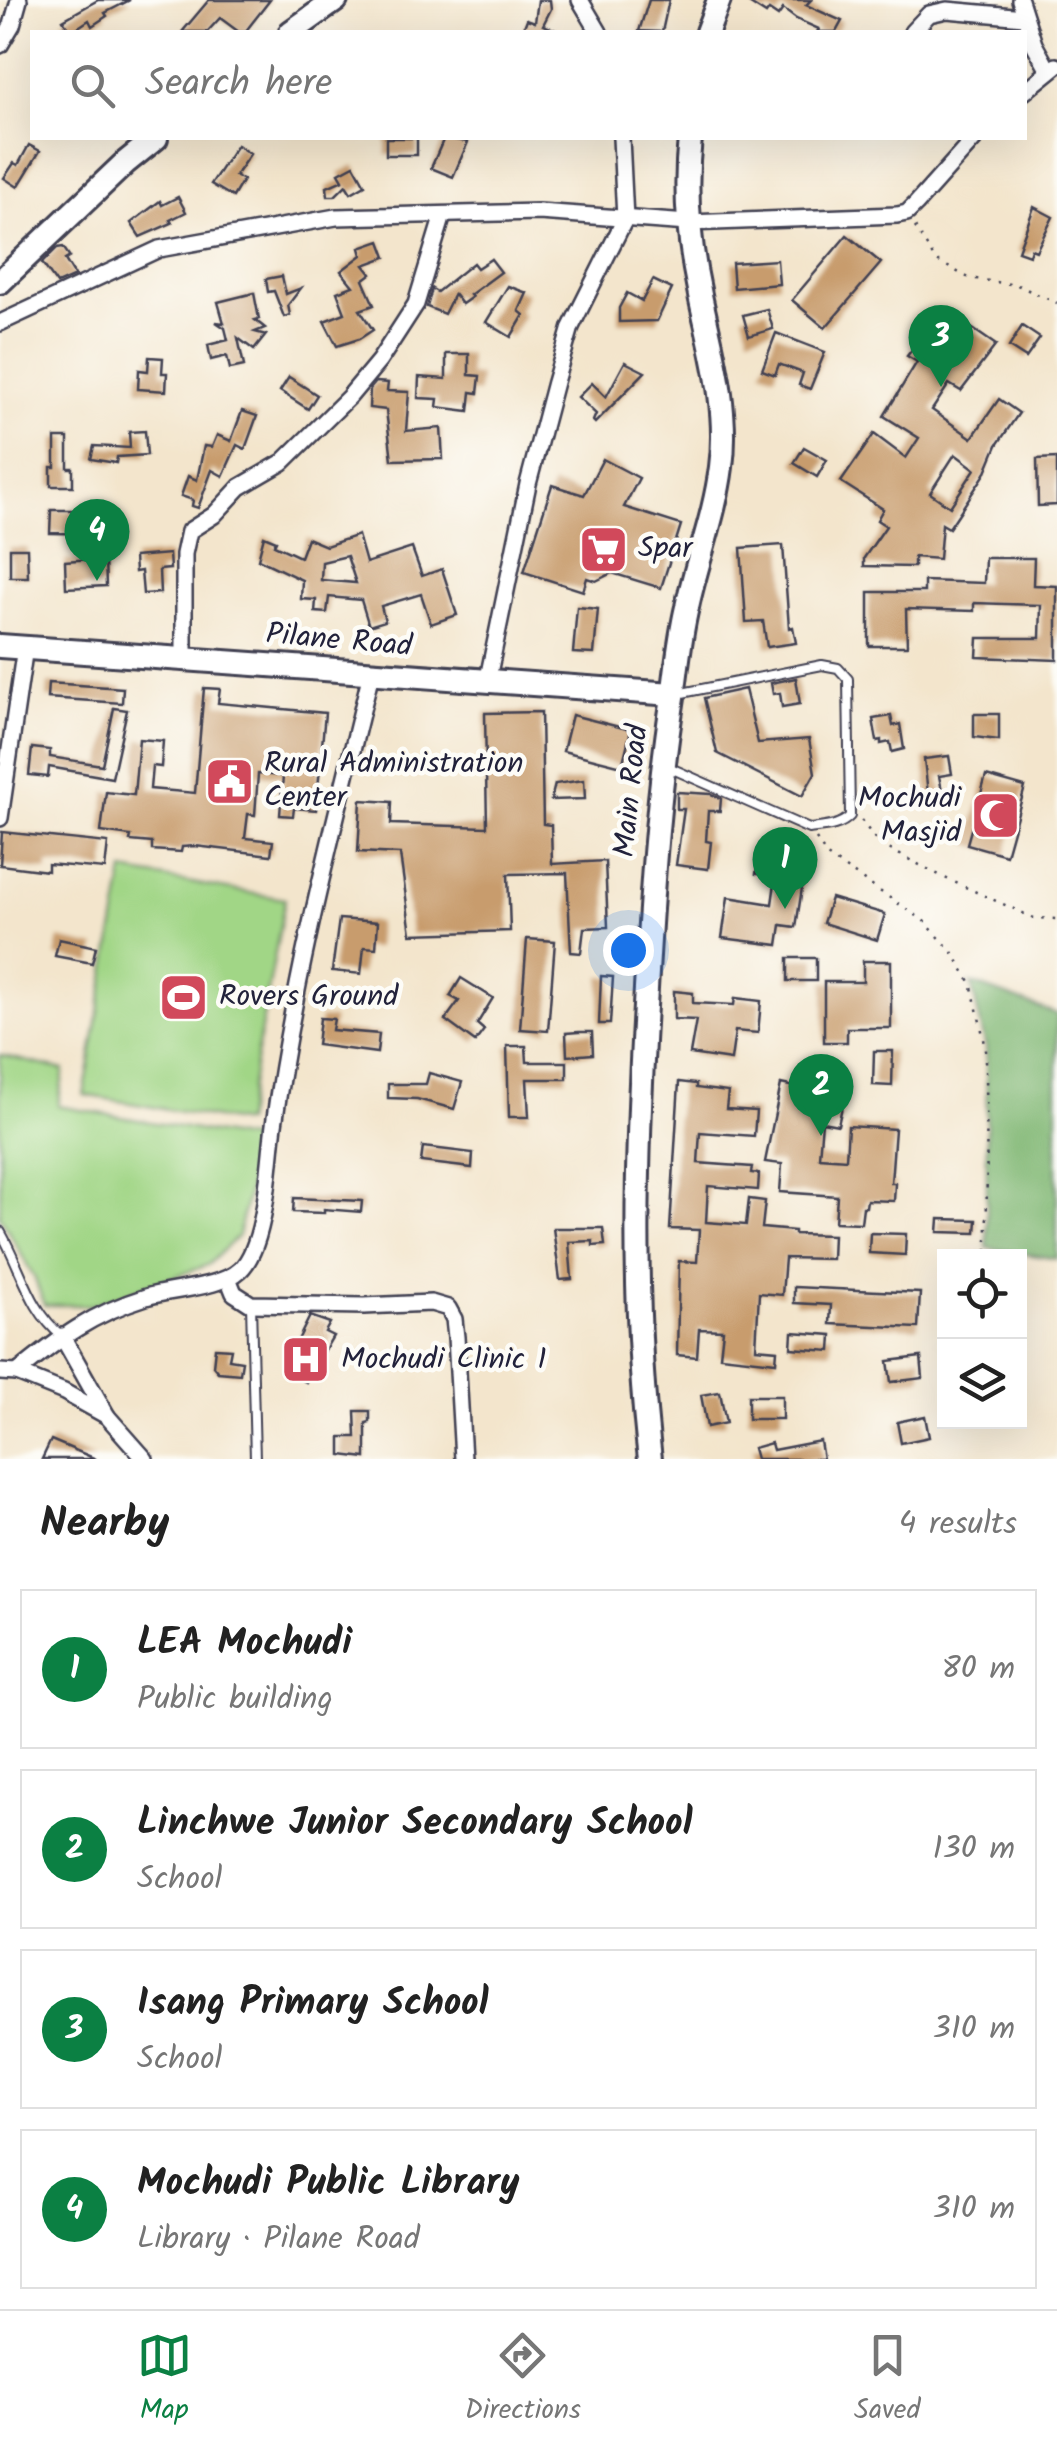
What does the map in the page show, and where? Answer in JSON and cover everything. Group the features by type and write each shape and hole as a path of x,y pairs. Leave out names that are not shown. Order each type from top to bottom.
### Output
{"main road":[{"path":"294,30 336,0"},
{"path":"708,30 719,0"},
{"path":"0,282 154,140"},
{"name":"Main Road","path":"650,1459 636,1274 638,1125 663,765 686,608 709,529 722,464 719,370 700,295 688,223 690,140"},
{"name":"Pilane Road","path":"0,646 673,694"}],"street":[{"path":"0,46 20,0"},
{"path":"580,0 598,30"},
{"path":"1020,0 1024,18 1053,69 1027,90"},
{"path":"914,30 928,14 948,10 1024,18"},
{"path":"487,683 528,484 571,327 625,218 621,140"},
{"path":"0,324 159,250 336,217 539,212 688,223 907,213 973,140"},
{"path":"184,658 184,554 189,531 214,515 240,487 283,462 349,397 379,361 416,304 443,214"},
{"path":"0,818 25,647"},
{"path":"8,1373 81,1322 146,1296 228,1278 241,1270 249,1258 257,1237 307,945 371,673"},
{"path":"228,1278 234,1293 252,1304 431,1303 448,1308 456,1336 463,1459"},
{"path":"62,1336 107,1416 145,1459"},
{"path":"8,1373 64,1392 107,1416"}],"lane":[{"path":"663,765 809,829 845,822 852,806 848,679 838,668 822,666 673,694"},
{"path":"0,1230 22,1270 36,1309 46,1324 62,1336"},
{"path":"252,1304 255,1459"}],"path":[{"path":"907,213 934,260 969,278 1017,285 1057,303"},
{"path":"852,806 879,844 1034,918 1057,919"},
{"path":"809,829 827,856 922,920 951,950 971,983 986,1048 987,1249"}],"green space":[{"name":"Rovers Ground","path":"124,871 285,899 244,1123 84,1095"},
{"path":"971,983 1057,1014 1057,1259 1027,1254 1027,1249 987,1248 986,1048"},
{"path":"0,1055 64,1070 58,1106 260,1141 238,1236 208,1265 93,1305 44,1305 35,1279 0,1216"}],"building":[{"path":"98,0 130,0 105,13 107,16 92,26 89,20 70,30 63,20"},
{"path":"209,0 270,0 247,30 236,30 220,18 209,30 184,30"},
{"path":"538,0 550,0 551,9 543,25 556,30 523,30 527,19 535,22"},
{"path":"649,0 669,0 662,30 639,30"},
{"path":"744,0 811,0 806,5 842,21 837,30 818,30 783,9 778,16 769,10 766,14"},
{"path":"386,140 417,140 417,155 386,155"},
{"path":"443,140 468,142 453,177 431,168"},
{"path":"29,145 40,151 18,187 4,178 14,163 18,165"},
{"path":"237,145 250,154 235,176 243,180 233,197 211,184"},
{"path":"354,165 365,185 351,193 346,185 335,196 328,196 327,187 343,180 339,173"},
{"path":"178,197 186,212 140,237 131,223 160,201 162,205"},
{"path":"1034,207 1053,217 1036,251 1031,249 1029,255 1018,251"},
{"path":"847,235 881,263 825,328 792,300"},
{"path":"380,241 386,257 364,265 371,274 363,280 374,305 360,310 373,330 337,346 324,321 345,313 337,292 353,286 341,271 362,255 360,248"},
{"path":"63,247 70,257 65,260 75,276 57,284 42,263"},
{"path":"491,259 501,272 472,297 462,304 454,294 444,314 427,307 432,289 437,292 473,263 477,268"},
{"path":"777,260 779,284 734,288 732,263"},
{"path":"282,276 286,294 301,288 288,305 290,315 284,317 274,291 268,292 266,279"},
{"path":"653,280 672,289 657,321 619,322 619,308 627,293 642,301"},
{"path":"508,286 527,293 519,311 524,315 511,337 486,322"},
{"path":"254,293 259,319 255,320 265,328 255,332 266,335 254,350 238,338 244,366 230,369 227,356 211,360 208,345 228,340 225,328 216,322 224,323 218,302"},
{"path":"767,309 773,329 749,336 743,315"},
{"path":"944,309 996,345 961,391 949,384 932,410 972,438 999,399 1019,413 949,528 942,524 939,559 914,557 914,567 864,566 864,558 886,526 877,520 883,509 841,482 874,434 906,458 919,438 884,416 917,362 907,356","holes":["955,454 975,469 950,507 930,493"]},
{"path":"1022,326 1040,338 1026,358 1009,347"},
{"path":"776,333 825,352 810,389 799,385 803,373 779,364 775,375 762,370"},
{"path":"446,354 469,354 469,375 480,376 478,393 471,392 469,411 437,407 438,399 418,398 419,377 446,379"},
{"path":"149,357 163,358 166,391 138,389 139,370 148,371"},
{"path":"625,362 645,372 595,423 596,414 578,397 592,383 606,397"},
{"path":"289,377 317,395 308,409 280,391"},
{"path":"376,382 388,383 387,391 409,392 406,431 441,428 443,459 392,460 386,410 369,408 370,389"},
{"path":"242,411 257,416 245,449 237,445 223,476 212,470 198,508 192,506 193,500 181,496 188,476 197,480 204,446 212,447 217,435 231,441"},
{"path":"145,431 147,455 117,457 116,463 91,459 94,446 130,448 129,432"},
{"path":"55,438 68,438 68,468 73,468 73,486 51,486"},
{"path":"804,447 827,460 817,477 794,463"},
{"path":"1057,458 1057,505 1038,506 1037,459"},
{"name":"Spar","path":"603,459 639,478 624,507 681,525 661,588 612,573 596,581 587,578 583,591 524,572 552,485 584,495"},
{"path":"51,510 109,510 109,534 50,533"},
{"path":"358,535 366,563 412,548 422,576 442,569 457,615 431,624 421,594 381,606 385,621 369,626 361,600 329,597 327,613 315,612 316,600 301,599 302,580 258,559 264,536 300,557 307,538 326,546","holes":["347,556 356,583 321,580 322,562"]},
{"path":"783,545 789,628 793,627 796,643 767,647 763,621 746,622 741,548"},
{"path":"10,548 27,548 28,577 10,577"},
{"path":"169,554 170,569 159,570 160,593 143,594 141,571 135,572 134,557"},
{"path":"105,558 106,586 66,588 65,561"},
{"path":"985,558 1034,558 1033,585 1057,586 1057,660 977,657 978,638 1040,638 1041,605 974,603 974,611 906,609 907,646 869,646 869,592 924,592 924,581 984,583"},
{"path":"577,607 598,609 594,654 573,653"},
{"path":"796,678 800,704 782,707 780,693 773,694 771,683"},
{"path":"48,683 123,688 122,703 47,698"},
{"path":"204,688 220,689 218,703 325,713 316,810 294,808 293,816 280,815 283,776 258,774 255,815 248,814 245,838 273,841 271,855 195,846 182,847 181,852 152,850 152,843 101,832 106,792 134,795 139,739 163,741 161,767 152,766 150,789 195,793"},
{"path":"745,689 758,743 809,739 815,773 802,796 717,753 704,698"},
{"path":"114,708 127,710 112,778 49,767 48,777 29,775 32,748 50,750 50,757 102,765"},
{"path":"541,712 543,824 551,825 552,864 605,861 608,927 584,928 581,953 571,952 567,873 508,874 510,931 411,934 400,854 358,852 361,800 392,802 391,824 487,827 485,713"},
{"path":"974,714 999,714 999,740 974,737"},
{"path":"572,715 631,730 622,766 563,751"},
{"path":"891,716 893,726 900,724 904,749 892,752 890,742 877,741 873,719"},
{"path":"949,756 952,774 939,776 944,800 929,802 924,759"},
{"name":"Mochudi Masjid","path":"986,776 1025,787 1006,855 967,844"},
{"path":"584,780 585,799 551,800 555,784"},
{"path":"677,792 721,798 720,811 708,811 708,869 676,865 684,809 677,809"},
{"path":"2,832 108,843 105,869 48,864 48,871 0,865"},
{"path":"760,844 784,847 782,858 806,862 796,927 781,925 778,945 722,938 728,897 772,904 776,876 756,874"},
{"path":"831,898 885,914 877,940 823,923"},
{"path":"339,919 378,922 376,948 364,947 361,974 332,971"},
{"path":"59,939 96,947 92,963 55,956"},
{"path":"527,939 555,941 548,1031 520,1029"},
{"path":"788,958 816,958 816,981 788,981"},
{"path":"863,961 891,961 891,1028 847,1028 847,1042 824,1042 824,982 863,982"},
{"path":"601,976 613,977 610,1024 599,1024"},
{"path":"461,978 493,998 477,1024 484,1030 475,1042 445,1020 459,1001 450,996"},
{"path":"674,991 693,993 693,1003 734,1005 735,998 761,1001 758,1033 735,1031 731,1060 690,1054 696,1020 674,1019"},
{"path":"320,1018 334,1019 332,1030 379,1034 377,1053 317,1045"},
{"path":"592,1032 593,1054 567,1056 566,1033"},
{"path":"507,1046 526,1046 527,1062 567,1062 567,1079 527,1079 529,1117 509,1117"},
{"path":"874,1051 893,1051 892,1086 873,1085"},
{"path":"429,1073 462,1082 454,1109 417,1099 388,1098 388,1084 426,1084"},
{"path":"679,1082 728,1092 726,1109 756,1111 754,1136 700,1132 698,1163 752,1167 751,1173 759,1174 758,1190 708,1186 706,1222 746,1225 749,1199 765,1201 762,1228 833,1235 832,1259 785,1258 782,1295 759,1293 756,1348 777,1350 776,1362 720,1356 723,1330 699,1329 697,1357 677,1355 679,1261 697,1262 699,1230 670,1229"},
{"path":"781,1084 844,1098 838,1125 822,1122 819,1157 846,1159 848,1126 895,1129 891,1183 895,1183 894,1201 867,1200 861,1223 835,1222 837,1196 780,1192 782,1164 765,1162"},
{"path":"423,1147 473,1153 472,1168 421,1162"},
{"path":"294,1198 362,1201 361,1212 293,1212"},
{"path":"939,1219 977,1220 976,1233 938,1232"},
{"path":"553,1228 603,1228 605,1245 569,1242 572,1279 560,1280"},
{"path":"870,1233 906,1234 905,1255 869,1253"},
{"path":"794,1287 920,1293 918,1328 830,1324 831,1305 794,1303"},
{"path":"310,1316 330,1323 325,1332 333,1336 306,1382 283,1370"},
{"path":"792,1332 832,1335 831,1351 791,1348"},
{"path":"215,1348 231,1349 229,1359 242,1361 240,1374 218,1372 213,1366"},
{"path":"921,1357 923,1378 891,1382 888,1361"},
{"path":"720,1392 726,1423 707,1427 701,1395"},
{"path":"748,1396 782,1396 782,1419 748,1419"},
{"path":"355,1411 370,1411 366,1458 341,1455 341,1437 356,1437"},
{"path":"925,1416 929,1437 901,1443 897,1422"},
{"path":"51,1440 96,1459 42,1459"},
{"path":"820,1441 823,1459 756,1459 753,1448 771,1443 773,1450"}],"place":[{"name":"Isang Primary School","path":"941,387"},
{"name":"Spar","path":"603,549"},
{"name":"Mochudi Public Library","path":"97,581"},
{"name":"Rural Administration Center","path":"229,781"},
{"name":"Mochudi Masjid","path":"996,816"},
{"name":"LEA Mochudi","path":"785,909"},
{"name":"Rovers Ground","path":"184,997"},
{"name":"Linchwe Junior Secondary School","path":"821,1136"},
{"name":"Mochudi Clinic 1","path":"306,1360"}]}
